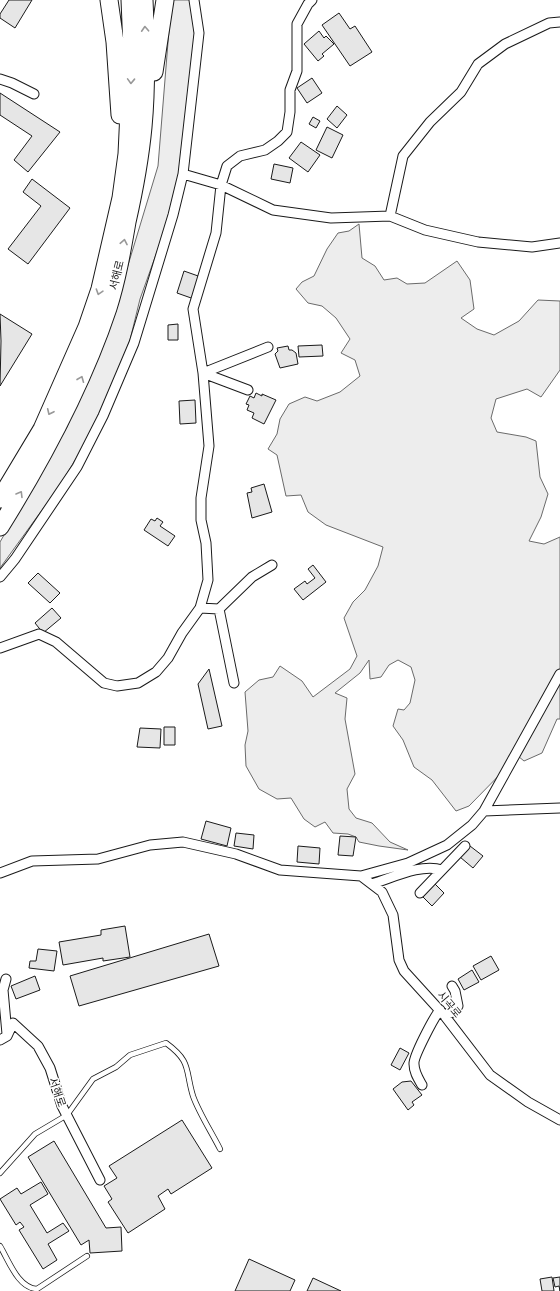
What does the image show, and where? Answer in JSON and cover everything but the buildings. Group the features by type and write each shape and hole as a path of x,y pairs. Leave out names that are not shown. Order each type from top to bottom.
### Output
{"highway":[{"path":"109,0 118,73 121,131 117,216"},
{"name":"서해로","path":"0,499 42,429 86,327 100,289 117,216 127,154 132,48 130,0"},
{"name":"서해로","path":"0,527 21,493 60,421 91,353 108,307 120,260 138,161 146,87 144,0"},
{"path":"138,161 165,0"}],"street":[{"path":"0,577 15,559 77,467 103,416 134,343 173,215 183,174 199,33 194,0"},
{"path":"0,648 38,634 56,642 104,683 117,686 138,682 156,672 168,658 182,633 200,608 208,580 206,543 201,520 201,498 209,446 203,373 193,309 216,233 221,185 227,166 240,156 265,150 278,141 287,132 290,112 290,90 297,71 297,24 308,4 312,0"},
{"path":"390,216 403,156 430,122 461,92 478,64 505,44 548,23 560,22"},
{"path":"0,79 34,94"},
{"path":"183,174 221,185 273,210 331,218 390,216 425,230 478,242 532,247 560,243"},
{"path":"203,373 268,347"},
{"path":"203,373 248,390"},
{"path":"200,608 219,609 252,577 272,565"},
{"path":"219,609 234,683"},
{"path":"0,873 32,861 98,859 150,844 183,842 236,854 280,870 361,876 408,863 447,845 472,825 484,811 560,674"},
{"path":"484,811 560,808"},
{"path":"420,893 466,846"},
{"path":"372,884 419,870 430,868 442,870"},
{"name":"시곡로","path":"361,876 382,892 393,915 399,960 404,971 442,1012 490,1075 528,1102 560,1120"},
{"name":"서해로","path":"4,1038 3,990 6,979"},
{"path":"422,1085 417,1076 414,1063 415,1055 442,1012 453,1012 458,1006 456,991 452,986"},
{"name":"서해로","path":"4,1038 13,1023 38,1046 50,1068 67,1115 100,1180"}],"lane":[{"path":"0,1174 35,1134 67,1115 80,1099 87,1086 94,1079 116,1067 130,1055 166,1043 178,1053 185,1064 189,1074 193,1097 220,1149"},
{"path":"0,1246 22,1282 30,1289 37,1289 87,1256"}],"shaded area":[{"path":"170,0 191,0 195,39 181,164 172,210 140,299 130,340 96,426 58,488 0,568 0,542 67,427 119,295 158,166"},
{"path":"359,224 362,258 375,266 384,280 397,278 407,284 425,283 457,261 470,280 474,309 461,318 477,329 494,335 519,321 538,300 560,301 560,370 541,397 527,389 496,399 491,418 497,432 526,437 536,441 540,477 548,494 541,517 529,541 544,544 560,537 560,719 557,719 542,753 524,761 518,756 469,806 456,811 432,780 414,767 403,740 393,726 398,709 404,710 410,703 415,680 411,667 398,660 389,665 381,677 370,679 369,660 360,673 335,693 347,698 345,719 355,774 347,789 349,809 356,818 372,823 390,842 408,850 359,842 356,837 348,834 333,833 325,822 315,827 304,819 291,798 277,799 259,789 246,766 245,745 248,731 245,692 259,680 273,677 280,666 302,681 313,697 350,669 357,656 344,618 353,602 365,590 378,566 383,547 326,525 308,512 301,495 286,496 277,455 268,449 277,434 280,419 289,404 305,397 317,401 340,392 360,376 355,360 341,353 350,339 336,318 322,306 308,303 296,289 302,282 314,276 327,249 338,233 349,231"}]}
